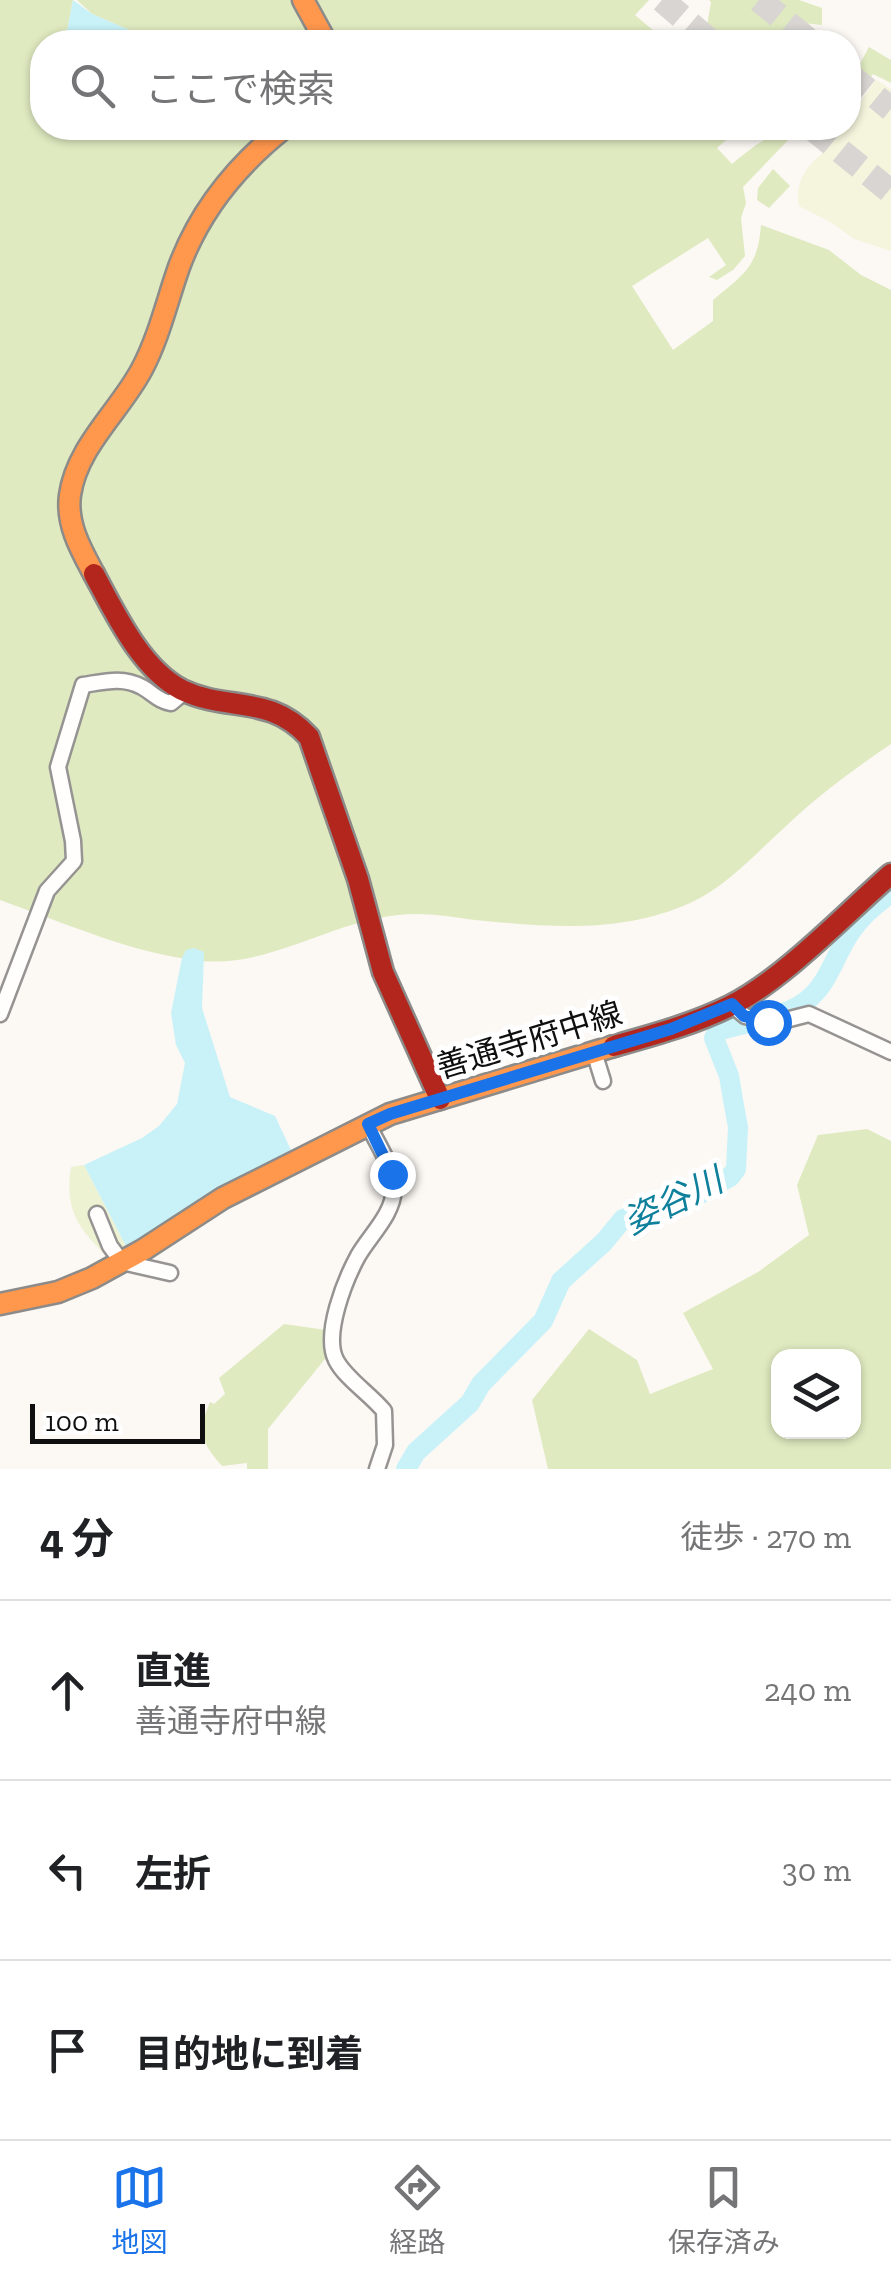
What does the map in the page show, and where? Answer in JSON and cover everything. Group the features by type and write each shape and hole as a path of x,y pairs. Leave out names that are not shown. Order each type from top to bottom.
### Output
{"street":[{"path":"303,0 319,30"},
{"path":"268,140 249,154 207,211 187,248 148,356 77,470 70,498 70,524 86,561 160,674 183,693 215,702 281,711 297,720 309,737 358,879 383,972 440,1099"},
{"path":"0,1014 47,891 74,861 58,767 83,684 130,682 164,702 183,693"},
{"name":"善通寺府中線","path":"0,1304 58,1292 122,1262 223,1198 368,1124 695,1021 732,1004 781,970 891,874"},
{"path":"732,1004 744,1016 764,1020 810,1014 891,1052"},
{"path":"594,1052 603,1080"},
{"path":"368,1124 392,1174 391,1207 358,1256 344,1286 332,1347 337,1363 384,1411 386,1445 377,1469"},
{"path":"97,1214 110,1246 122,1262 170,1272"}],"green space":[{"path":"0,0 73,0 67,30 30,30 30,140 726,140 717,148 732,164 765,140 788,140 743,187 745,256 733,270 717,280 709,277 726,265 708,238 632,286 673,350 713,321 713,300 748,268 757,251 761,225 829,250 861,275 891,290 891,744 822,794 716,888 690,903 638,920 557,926 428,914 399,915 374,919 252,957 202,961 125,945 0,900"},
{"path":"77,0 649,0 635,15 653,30 129,30 92,14"},
{"path":"799,0 822,8 822,25 794,22 787,30 706,30 711,2"},
{"path":"869,47 891,60 891,83 873,74 861,90 861,62"},
{"path":"876,80 891,89 891,251 854,239 799,206 803,176 823,153 820,147 828,140 861,140 861,101"},
{"path":"773,169 790,186 769,208 757,200 758,188"},
{"path":"867,1129 891,1141 891,1469 548,1469 532,1400 589,1329 637,1360 650,1394 713,1369 683,1313 758,1272 809,1235 797,1185 818,1135"},
{"path":"84,1165 127,1248 110,1259 82,1229 72,1208 71,1167"},
{"path":"284,1324 326,1330 325,1359 268,1429 268,1469 247,1469 247,1463 222,1466 203,1437 210,1402 214,1404 225,1394 219,1378"}],"water":[{"path":"73,0 92,14 129,30 67,30"},
{"path":"186,950 204,952 202,1008 230,1097 275,1116 291,1150 207,1194 127,1248 84,1165 142,1138 159,1126 177,1104 185,1063 176,1045 171,1013 182,958"}],"waterway":[{"name":"姿谷川","path":"406,1469 416,1452 470,1403 481,1384 543,1321 561,1281 623,1219 680,1196 698,1195 730,1177 736,1169 738,1127 729,1076 714,1038 718,1031 775,1016 806,1001 827,977 856,925 891,893"}],"tunnel":[{"path":"662,0 697,30"},
{"path":"759,0 796,30"},
{"path":"861,85 891,109"},
{"path":"827,140 891,192"}],"traffic: slow":[{"path":"303,0 319,30"},
{"path":"94,574 70,516 74,477 90,445 142,369 179,267 209,208 235,174 270,140"},
{"path":"0,1304 58,1292 92,1278 223,1198 390,1114 614,1046"}],"traffic: jam":[{"path":"94,574 130,639 167,681 199,697 264,709 294,724 309,737 358,879 383,972 440,1099"},
{"path":"614,1046 702,1018 750,994 792,963 891,874"}],"route":[{"path":"392,1174 368,1124 390,1114 671,1029 732,1004 744,1016 768,1022"}]}
